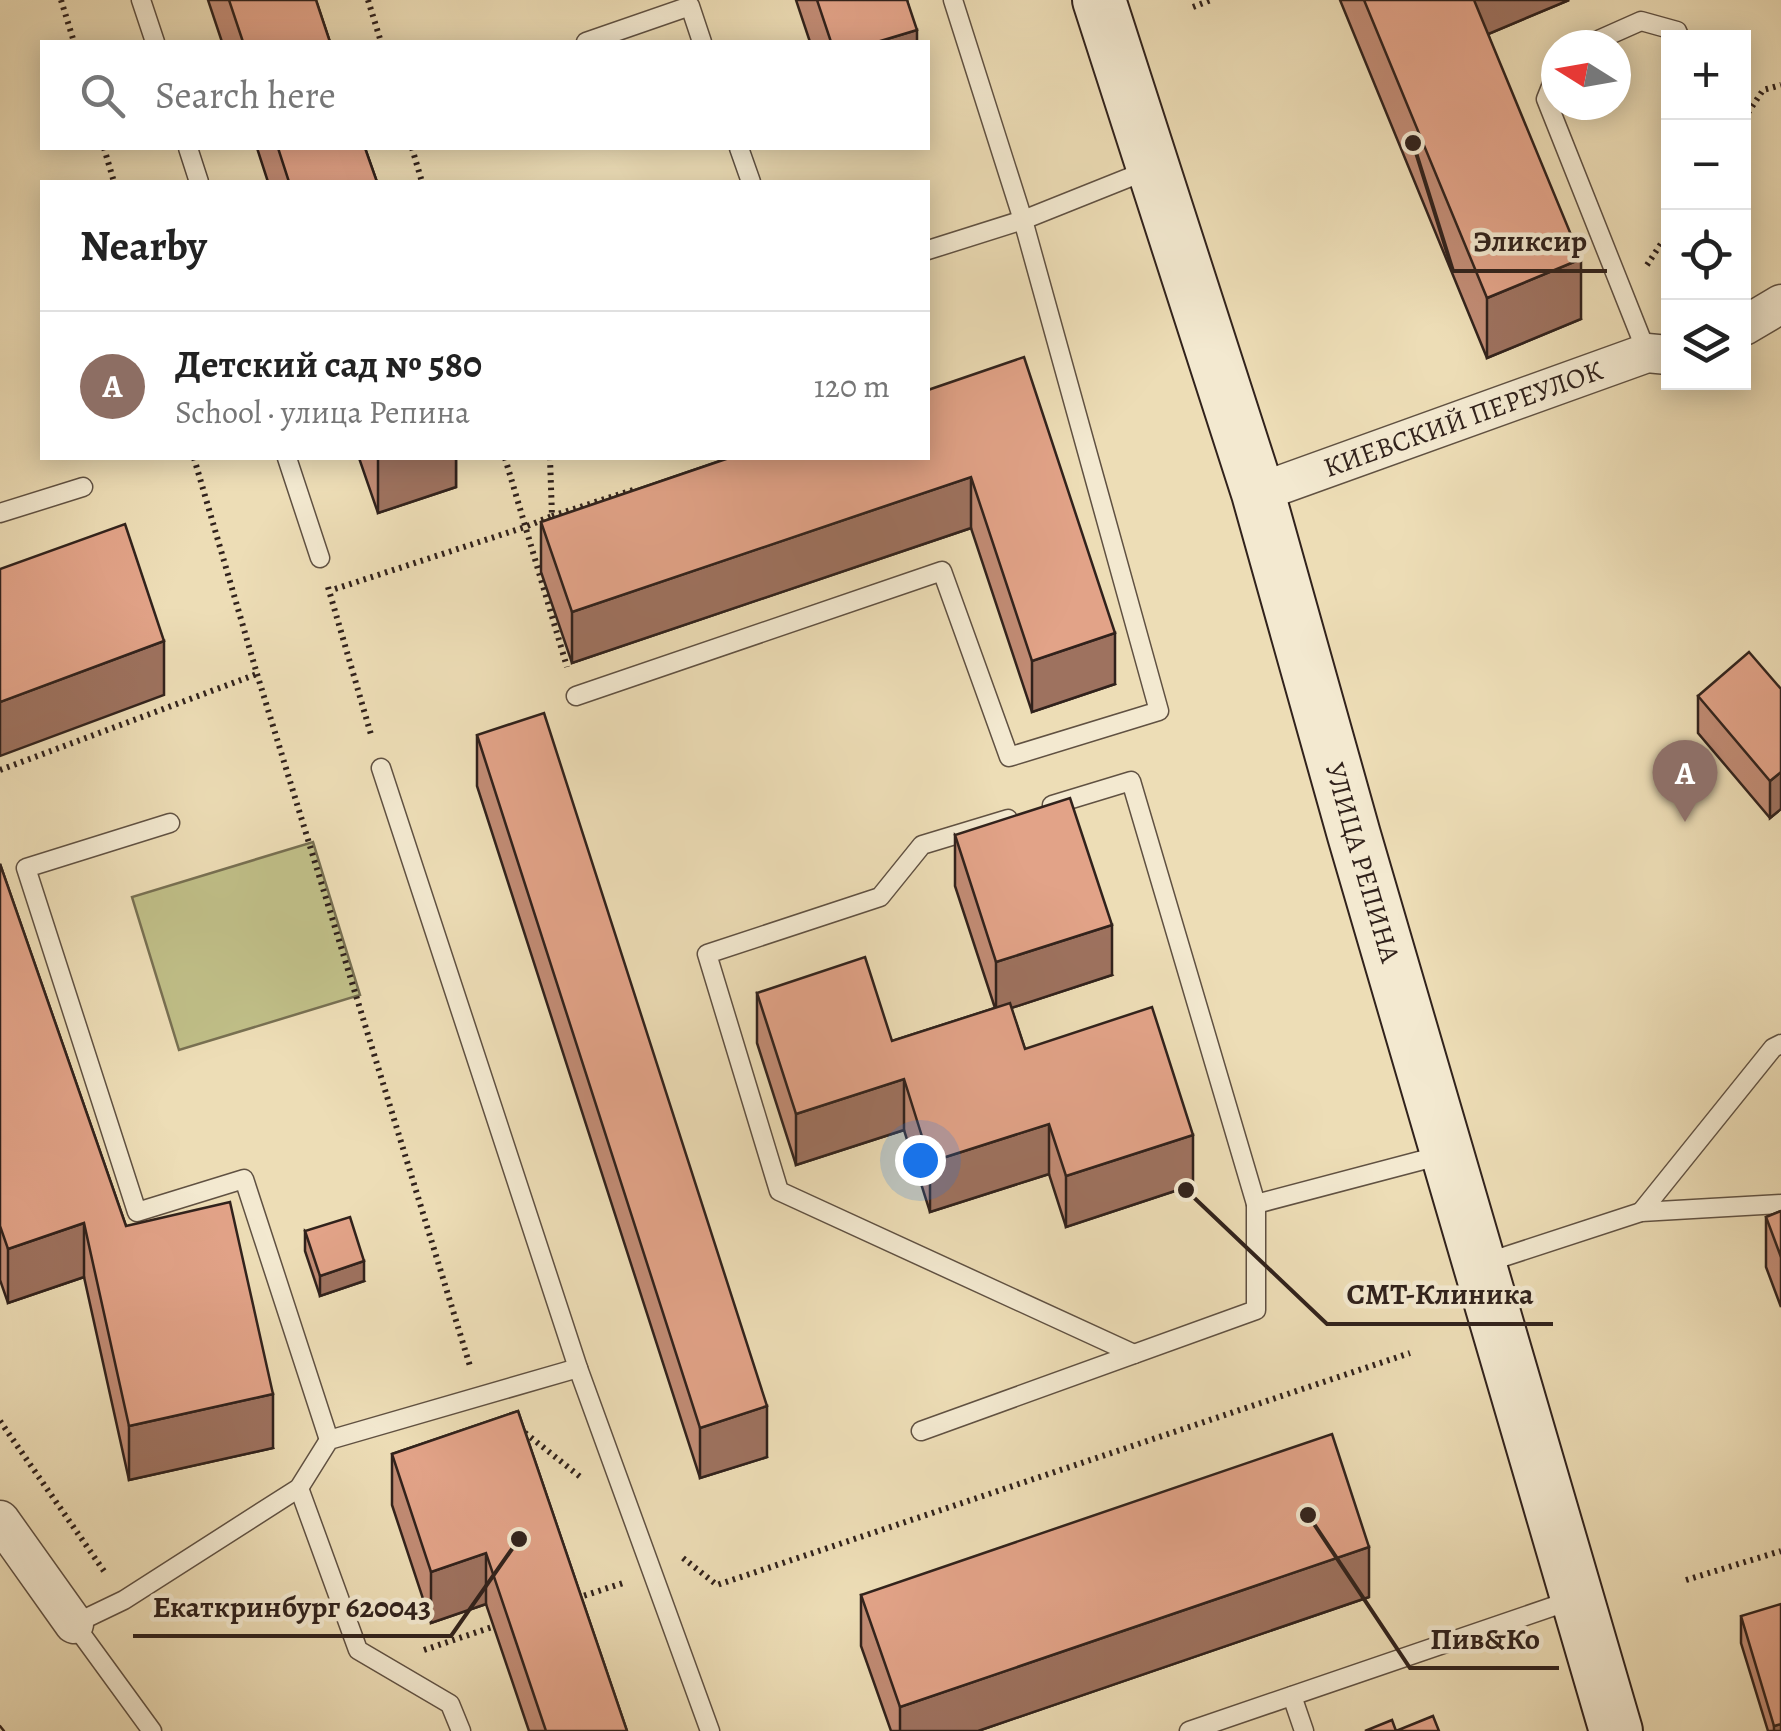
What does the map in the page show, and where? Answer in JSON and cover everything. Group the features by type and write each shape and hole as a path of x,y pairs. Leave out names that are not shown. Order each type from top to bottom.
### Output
{"main road":[{"name":"УЛИЦА РЕПИНА","path":"1100,0 1258,493 1616,1731"}],"street":[{"path":"1751,322 1781,304"},
{"name":"КИЕВСКИЙ ПЕРЕУЛОК","path":"1258,493 1658,354"},
{"path":"0,1520 74,1624"}],"lane":[{"path":"141,0 154,40"},
{"path":"576,696 942,571 1008,757 1159,711 1023,220 954,0"},
{"path":"592,40 690,6 701,40"},
{"path":"1622,30 1641,22 1673,30"},
{"path":"1555,120 1658,354"},
{"path":"189,150 199,180"},
{"path":"739,150 749,180"},
{"path":"930,249 1023,220 1155,168"},
{"path":"289,460 320,558"},
{"path":"0,514 82,487"},
{"path":"381,768 578,1368 710,1731"},
{"path":"921,1431 1256,1310 1256,1204 1131,781 1036,810"},
{"path":"1017,816 922,845 880,898 708,954 779,1191 1134,1354"},
{"path":"170,823 26,868 137,1212 244,1178 330,1440"},
{"path":"1641,1212 1773,1048 1781,1044"},
{"path":"1256,1204 1447,1154"},
{"path":"1480,1264 1641,1212 1781,1204"},
{"path":"152,1731 74,1624 124,1600 299,1488 330,1440 578,1368"},
{"path":"299,1488 358,1650 450,1704 461,1731"},
{"path":"1189,1731 1578,1598"},
{"path":"1292,1696 1304,1731"}],"path":[{"path":"61,0 73,40"},
{"path":"368,0 380,40"},
{"path":"1192,7 1211,0"},
{"path":"1751,107 1762,90 1781,86"},
{"path":"105,150 113,180"},
{"path":"413,150 421,180"},
{"path":"195,460 479,1397 717,1585 1410,1353"},
{"path":"505,460 576,696"},
{"path":"550,460 552,516"},
{"path":"329,591 645,487"},
{"path":"320,558 381,768"},
{"path":"0,770 257,674"},
{"path":"0,1421 124,1600"},
{"path":"1686,1580 1781,1551"},
{"path":"566,1602 652,1573"},
{"path":"382,1664 509,1621"}],"shaded area":[{"path":"313,842 360,995 179,1050 132,897"}],"building":[{"path":"229,0 316,0 329,40 242,40"},
{"path":"817,0 907,0 917,30 884,40 830,40"},
{"path":"1364,0 1474,0 1581,259 1487,298"},
{"path":"279,150 366,150 376,180 288,180"},
{"path":"1024,357 1115,633 1032,661 971,477 572,612 541,522 723,460 930,460 930,389"},
{"path":"125,524 164,641 0,702 0,569"},
{"path":"1749,652 1781,689 1781,772 1770,781 1698,696"},
{"path":"544,713 767,1406 700,1428 477,735"},
{"path":"1070,798 1112,925 996,962 955,835"},
{"path":"0,864 126,1226 230,1202 273,1394 129,1426 84,1223 8,1249 0,1226"},
{"path":"865,957 892,1041 1010,1003 1025,1049 1152,1007 1193,1135 1066,1176 1049,1124 930,1162 904,1079 796,1114 757,993"},
{"path":"1781,1211 1781,1257 1766,1217"},
{"path":"350,1217 364,1261 320,1276 305,1231"},
{"path":"518,1411 627,1731 546,1731 486,1553 431,1572 392,1454"},
{"path":"1332,1434 1369,1547 900,1707 861,1595"},
{"path":"1781,1604 1781,1724 1774,1726 1741,1616"},
{"path":"1433,1716 1439,1731 1396,1731"},
{"path":"1392,1720 1396,1731 1365,1731"}],"tram line":[{"path":"0,1726 4,1731"}],"place":[{"name":"Эликсир","path":"1413,143"},
{"name":"Детский сад № 580","path":"1685,822"},
{"name":"СМТ-Клиника","path":"1186,1190"},
{"name":"Пив&Ко","path":"1308,1515"},
{"name":"Екаткринбург 620043","path":"519,1539"}]}
